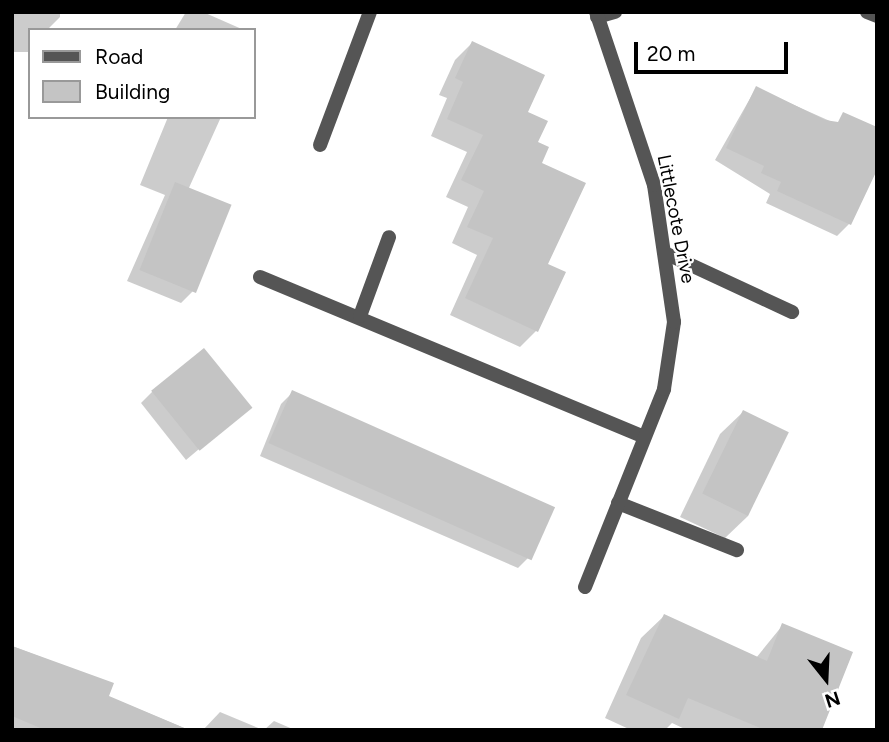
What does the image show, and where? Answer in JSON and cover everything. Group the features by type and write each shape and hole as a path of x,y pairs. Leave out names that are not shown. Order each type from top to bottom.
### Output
{"street":[{"path":"320,145 370,12"},
{"path":"596,14 615,12"},
{"path":"867,12 877,16"},
{"name":"Littlecote Drive","path":"585,587 664,388 674,322 667,254 632,110 596,14"},
{"path":"360,316 389,237"},
{"path":"667,254 792,312"},
{"path":"260,277 360,316 644,437"},
{"path":"618,503 737,550"}],"building":[{"path":"472,41 545,75 528,112 548,121 538,142 549,147 542,163 586,183 548,264 566,272 538,332 465,298 493,238 467,227 484,191 461,180 483,135 447,119 463,82 455,78"},
{"path":"756,86 825,120 838,122 843,112 877,127 877,170 851,225 777,191 781,182 761,173 764,166 726,148"},
{"path":"175,182 232,205 196,293 139,270"},
{"path":"204,348 252,408 200,451 151,391"},
{"path":"292,390 555,507 532,560 268,443"},
{"path":"743,410 789,432 748,516 702,494"},
{"path":"664,614 767,661 782,623 853,652 822,730 765,730 688,698 679,719 626,695"},
{"path":"12,646 114,683 109,696 189,730 45,730 12,716"}]}
